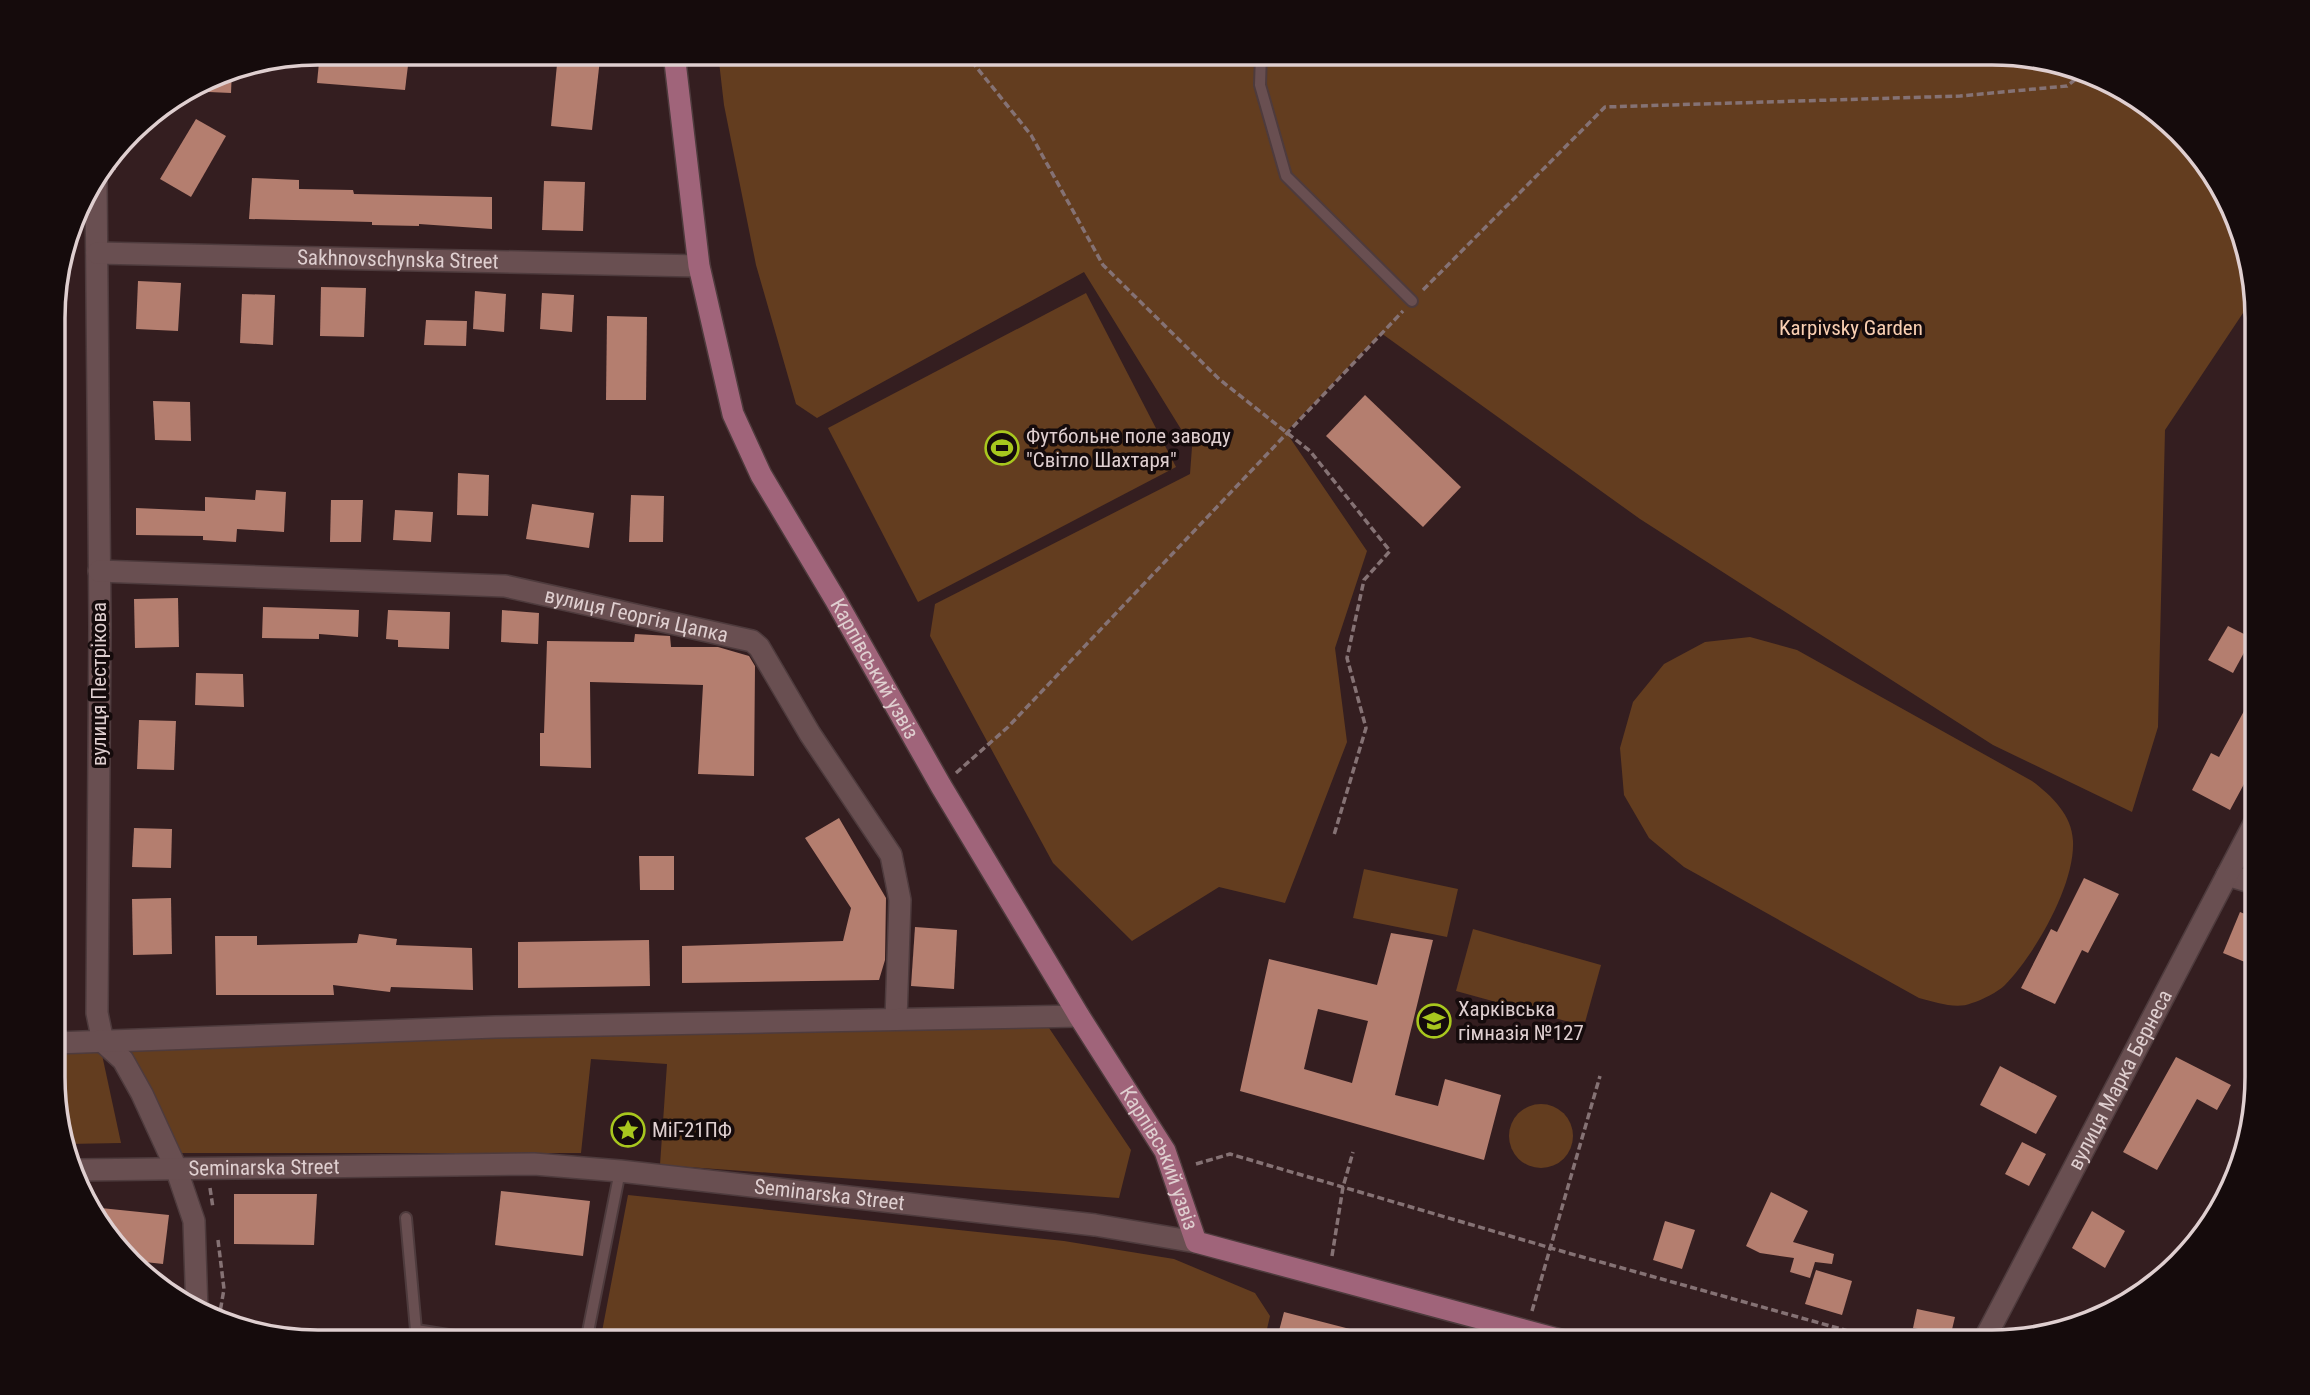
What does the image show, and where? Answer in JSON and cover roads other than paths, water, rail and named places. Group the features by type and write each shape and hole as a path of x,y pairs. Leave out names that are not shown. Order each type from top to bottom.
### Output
{"main road":[{"name":"Карпівський узвіз","path":"676,65 699,266 733,414 761,475 941,786 1165,1151 1196,1242"},
{"name":"Seminarska Street","path":"1196,1242 1523,1330"}],"street":[{"name":"вулиця Пестрікова","path":"96,196 99,571 97,1013 103,1042"},
{"name":"Sakhnovschynska Street","path":"97,253 699,266"},
{"name":"вулиця Георгія Цапка","path":"99,571 505,586 752,640 810,734 891,855 900,900 896,1019"},
{"name":"вулиця Марка Бернеса","path":"1989,1330 2245,841"},
{"path":"2227,875 2245,880"},
{"path":"65,1043 495,1027 1080,1016"},
{"path":"103,1042 122,1060 142,1094 176,1168 194,1221 197,1299"},
{"name":"Seminarska Street","path":"82,1170 534,1164 620,1171 1095,1225 1196,1242"}],"lane":[{"path":"1261,65 1261,85 1286,176 1412,301"},
{"path":"588,1330 620,1171"},
{"path":"406,1219 416,1330"}],"place":[{"name":"Футбольне поле заводу \"Світло Шахтаря\"","path":"1002,448"},
{"name":"Харківська гімназія №127","path":"1434,1021"},
{"name":"МіГ-21ПФ","path":"628,1130"}],"park label":[{"name":"Karpivsky Garden","path":"1851,328"}]}
